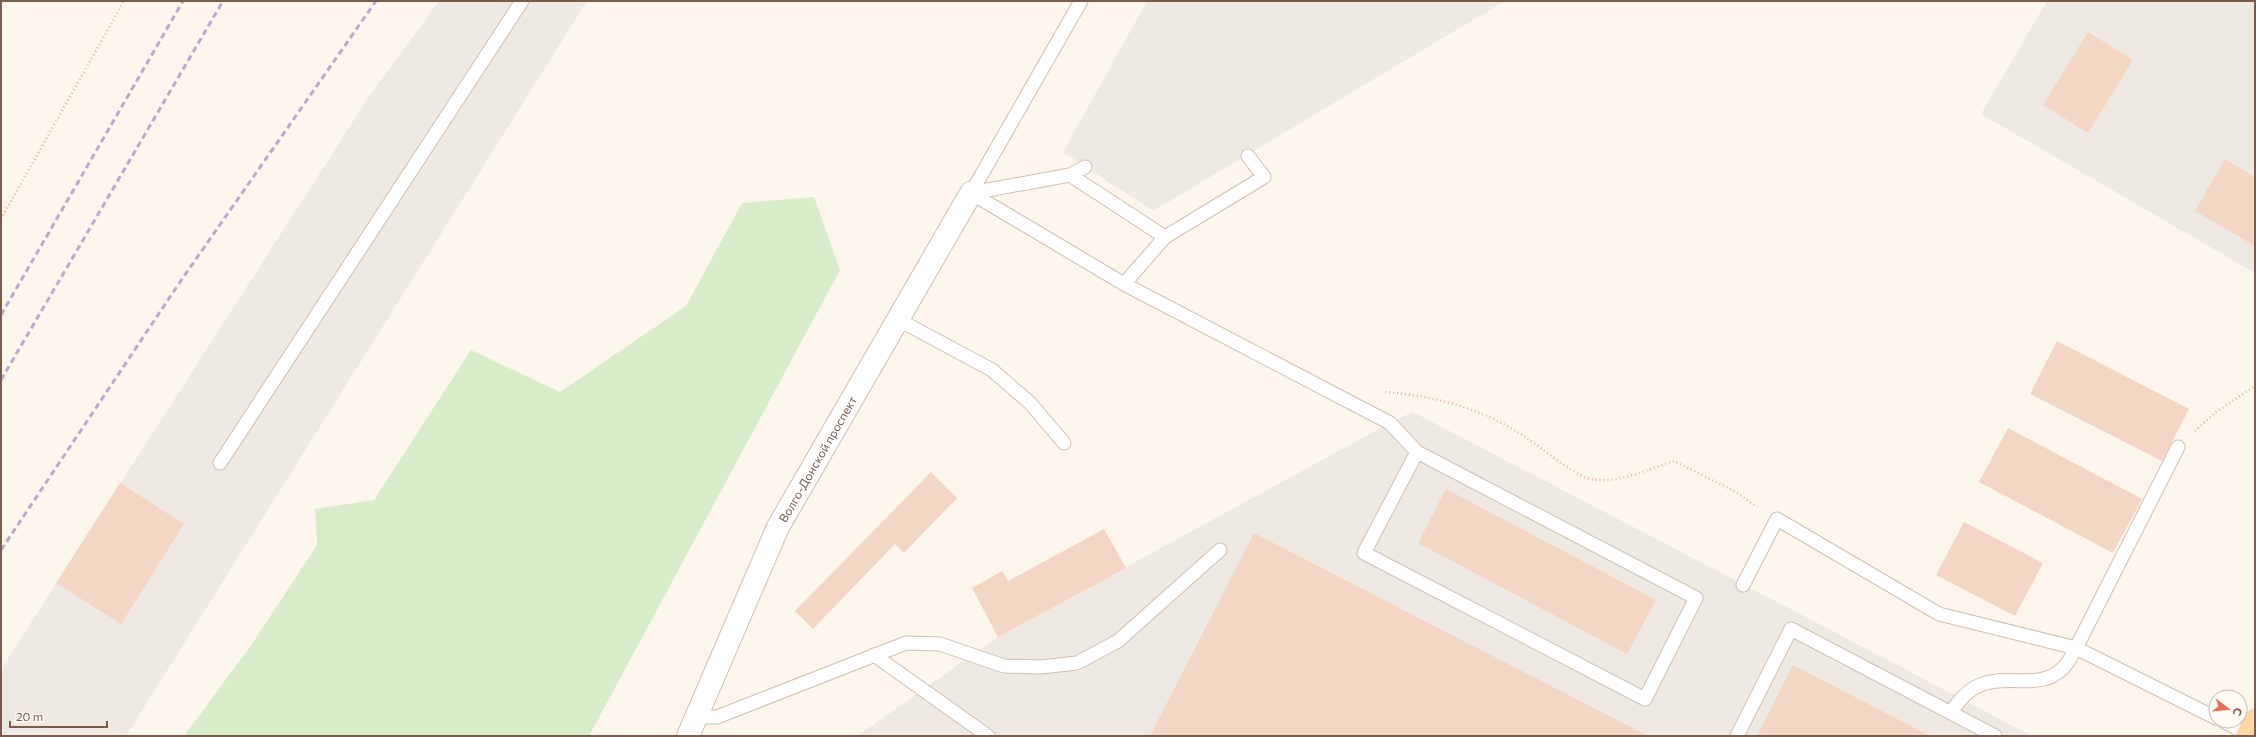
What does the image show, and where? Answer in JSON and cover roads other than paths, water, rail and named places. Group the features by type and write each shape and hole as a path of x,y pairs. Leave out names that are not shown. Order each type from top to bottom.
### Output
{"street":[{"name":"Волго-Донской проспект","path":"688,736 778,527 971,193"}],"lane":[{"path":"220,463 522,1"},
{"path":"971,193 1081,1"},
{"path":"1124,284 1165,237 1264,176 1248,156"},
{"path":"971,193 1070,175 1085,167"},
{"path":"1070,175 1165,237"},
{"path":"971,193 1124,284 1390,423 1416,452 1696,598 1645,698 1364,553 1416,452"},
{"path":"897,319 992,370 1030,403 1064,443"},
{"path":"1951,713 1960,698 1973,687 1991,681 2043,679 2062,669 2076,648 2178,447"},
{"path":"1743,585 1777,519 1939,614 2076,648 2208,714"},
{"path":"697,717 717,717 906,643 940,644 1004,666 1041,667 1077,662 1118,642 1220,550"},
{"path":"1737,736 1791,629 1995,736"},
{"path":"874,655 988,736"}],"railway":[{"path":"1,315 183,1"},
{"path":"1,380 223,1"},
{"path":"1,550 180,282 376,1"}]}
